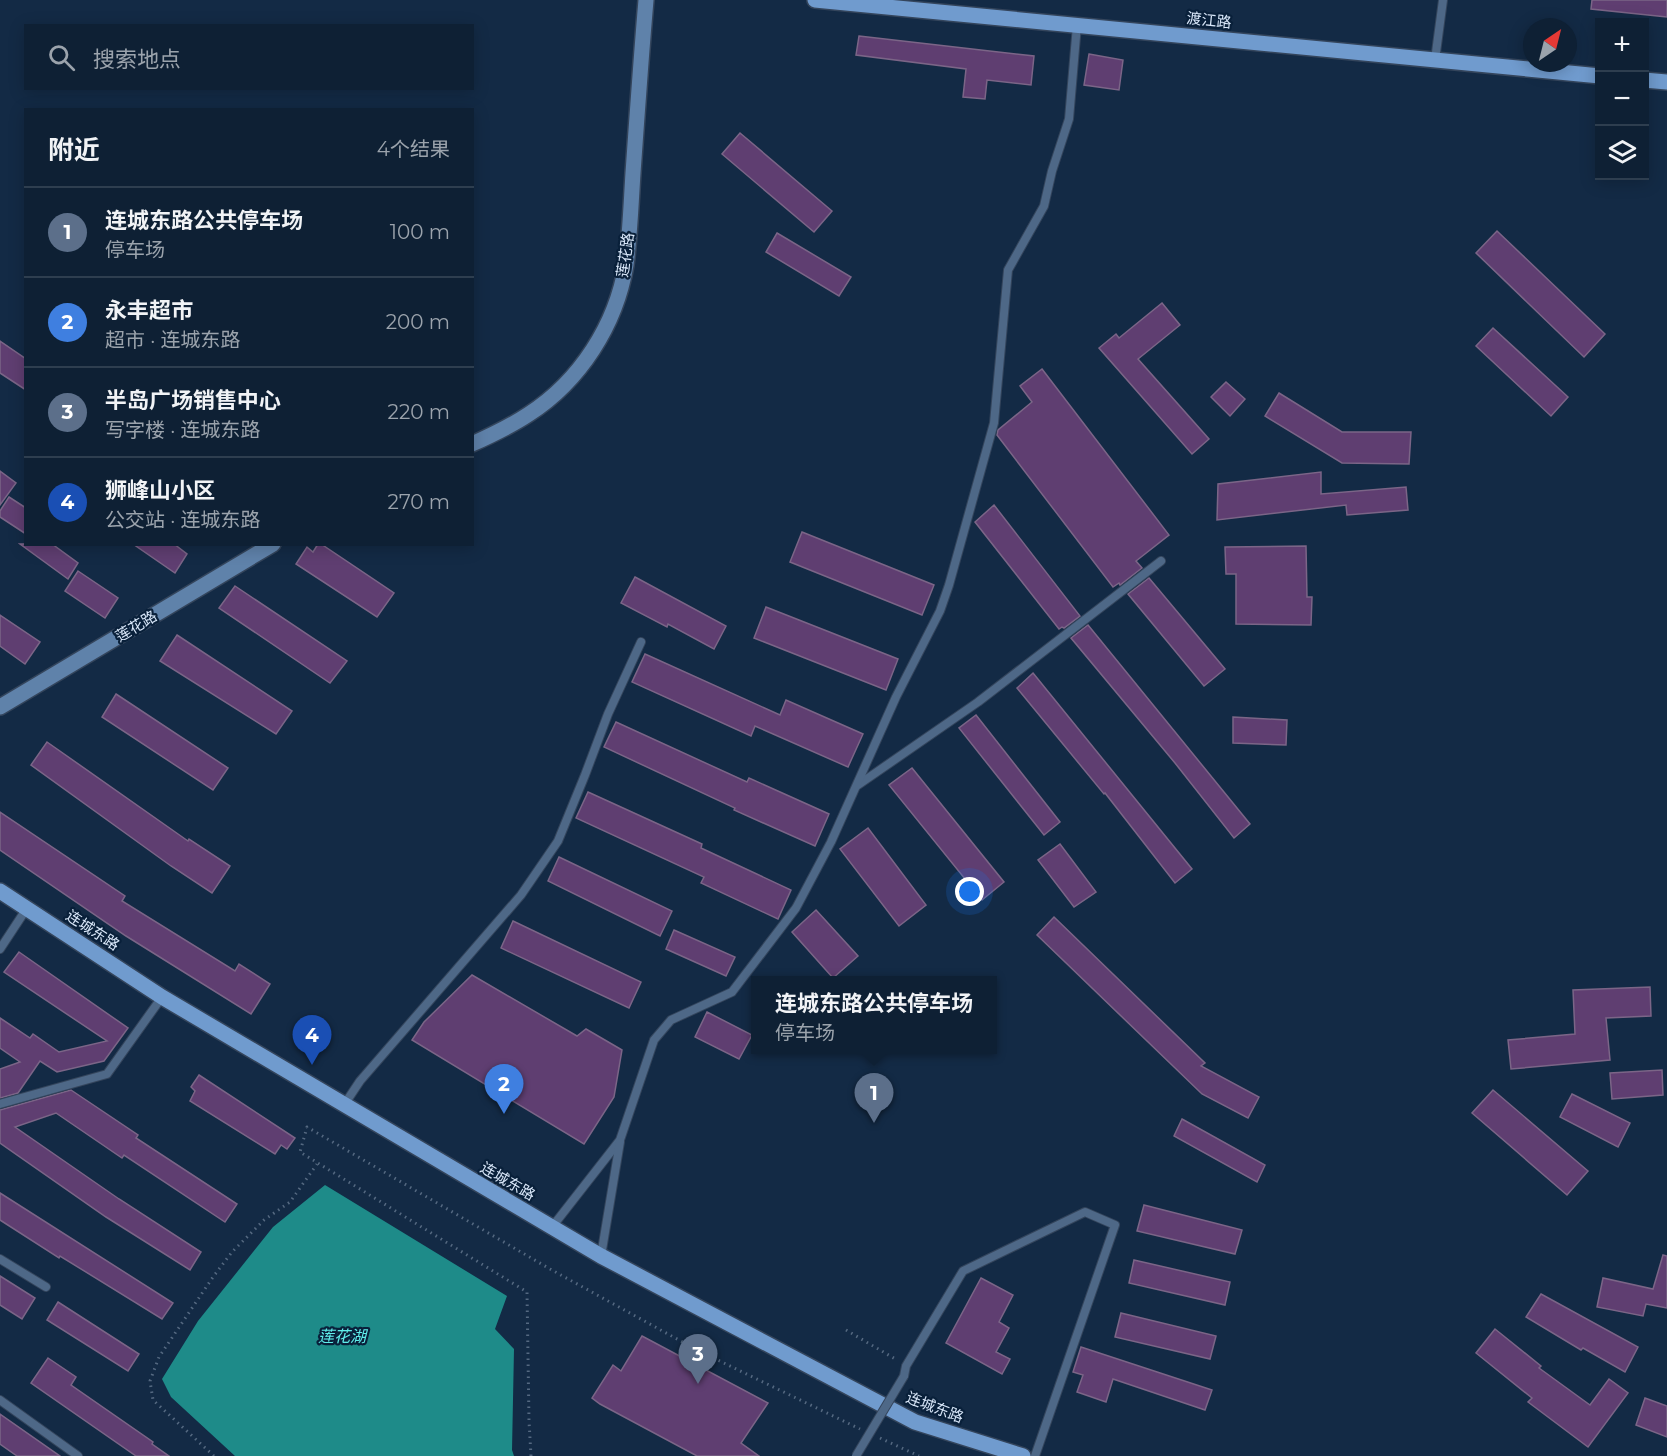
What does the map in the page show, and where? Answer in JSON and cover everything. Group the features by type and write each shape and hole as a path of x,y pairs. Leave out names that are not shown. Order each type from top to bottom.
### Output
{"main road":[{"name":"莲花路","path":"474,443 531,414 567,383 595,346 614,307 621,286 628,243 645,0"},
{"name":"渡江路","path":"815,0 1595,76"},
{"path":"1649,80 1667,82"},
{"name":"莲花路","path":"0,707 270,546"},
{"name":"连城东路","path":"0,891 162,997 601,1256 915,1422 1023,1456"}],"lane":[{"path":"1435,60 1443,0"},
{"path":"601,1256 620,1140 654,1040 671,1020 732,992 796,908 831,842 896,697 940,611 994,423 1008,270 1044,206 1052,171 1070,119 1077,25"},
{"path":"856,786 978,702 1161,561"},
{"path":"344,1105 360,1081 521,895 558,841 608,714 641,642"},
{"path":"0,949 27,908"},
{"path":"0,1104 107,1074 162,997"},
{"path":"552,1227 620,1140"},
{"path":"856,1456 963,1271 1085,1212 1115,1225 1035,1456"},
{"path":"0,1259 46,1287"},
{"path":"0,1400 78,1456"}],"path":[{"path":"531,1456 527,1292 300,1152 307,1127 550,1269 687,1344 867,1432"},
{"path":"214,1456 153,1400 150,1381 159,1357 219,1268 264,1220 290,1202 317,1164"},
{"path":"846,1330 906,1366"},
{"path":"877,1437 919,1456"}],"water":[{"name":"莲花湖","path":"325,1185 507,1296 495,1329 514,1349 512,1450 514,1456 235,1456 171,1397 162,1379 198,1321 273,1227"}],"building":[{"path":"1592,0 1667,0 1667,17 1591,9"},
{"path":"859,36 1034,56 1031,85 987,80 985,99 963,97 966,69 856,55"},
{"path":"1089,54 1123,60 1119,90 1084,85"},
{"path":"740,133 832,211 814,232 722,154"},
{"path":"1497,231 1605,334 1584,357 1476,253"},
{"path":"777,233 851,277 839,296 766,252"},
{"path":"1162,303 1180,325 1138,359 1209,439 1192,454 1099,348 1116,334 1119,338"},
{"path":"1493,328 1568,397 1551,416 1476,346"},
{"path":"0,341 24,358 24,389 0,373"},
{"path":"1042,369 1169,535 1136,561 1142,568 1120,585 1119,583 1113,587 997,435 998,430 1032,402 1020,386"},
{"path":"1226,382 1245,399 1230,416 1211,397"},
{"path":"1279,393 1342,432 1411,432 1409,464 1342,463 1265,416"},
{"path":"0,471 16,483 0,505"},
{"path":"1321,472 1321,494 1406,487 1408,510 1347,515 1346,505 1217,520 1218,484"},
{"path":"9,497 24,507 24,533 0,517 0,511"},
{"path":"994,505 1080,616 1064,628 1059,629 975,522"},
{"path":"802,532 934,585 922,615 790,562"},
{"path":"20,544 55,546 78,563 68,579"},
{"path":"136,546 177,546 187,554 175,573"},
{"path":"317,546 324,546 394,593 377,617 296,564 307,547 313,552"},
{"path":"1306,546 1307,597 1312,597 1311,625 1236,624 1236,574 1226,574 1225,547"},
{"path":"78,571 118,598 105,618 65,591"},
{"path":"635,577 726,626 714,649 668,624 667,627 621,603"},
{"path":"1149,578 1225,669 1204,686 1128,594"},
{"path":"235,586 347,661 330,683 219,608"},
{"path":"766,607 898,659 886,690 754,638"},
{"path":"0,615 40,642 25,664 0,646"},
{"path":"1088,625 1250,824 1234,838 1071,638"},
{"path":"177,635 292,711 276,734 160,661"},
{"path":"645,654 780,715 786,700 863,734 848,767 755,726 751,736 632,682"},
{"path":"1033,673 1192,869 1175,883 1105,793 1017,688"},
{"path":"116,694 228,768 213,790 102,717"},
{"path":"976,715 1060,822 1044,835 959,728"},
{"path":"1233,717 1287,720 1286,745 1233,743"},
{"path":"616,722 747,782 749,778 829,814 815,846 734,810 735,808 604,747"},
{"path":"47,742 188,841 189,839 230,866 212,893 31,765"},
{"path":"912,768 1004,882 982,900 889,785"},
{"path":"588,792 702,844 701,848 791,890 778,919 701,883 704,877 576,818"},
{"path":"0,812 125,896 122,901 235,971 239,964 270,984 251,1014 126,936 0,850"},
{"path":"868,828 926,905 899,926 840,849"},
{"path":"1060,844 1096,892 1074,907 1038,860"},
{"path":"559,857 672,911 660,936 548,881"},
{"path":"816,910 858,956 835,976 831,976 792,932"},
{"path":"1054,917 1205,1063 1201,1066 1259,1097 1248,1118 1202,1094 1037,935"},
{"path":"513,921 641,982 629,1008 501,948"},
{"path":"674,930 735,957 726,976 666,949"},
{"path":"19,952 128,1028 104,1061 57,1072 40,1061 18,1093 0,1098 0,1069 20,1062 0,1048 0,1018 30,1038 33,1034 59,1052 107,1041 4,972"},
{"path":"472,975 577,1036 586,1029 622,1050 614,1097 584,1144 412,1040 424,1022"},
{"path":"1650,987 1651,1016 1606,1018 1610,1060 1511,1069 1508,1040 1575,1034 1573,990"},
{"path":"707,1012 751,1034 739,1059 695,1037"},
{"path":"1662,1070 1663,1095 1612,1099 1610,1073"},
{"path":"199,1075 295,1138 287,1149 281,1145 275,1154 190,1101 195,1091 191,1087"},
{"path":"71,1090 138,1135 136,1138 237,1204 225,1222 124,1155 122,1158 56,1113 15,1127 201,1252 190,1270 106,1217 0,1143 0,1110"},
{"path":"1493,1090 1588,1171 1567,1195 1472,1113"},
{"path":"1572,1094 1630,1123 1618,1147 1560,1117"},
{"path":"1182,1119 1265,1165 1257,1182 1174,1136"},
{"path":"0,1193 173,1303 162,1319 0,1220"},
{"path":"1144,1205 1242,1230 1235,1254 1137,1231"},
{"path":"1663,1255 1667,1256 1667,1308 1646,1304 1643,1316 1597,1307 1603,1278 1653,1289"},
{"path":"1134,1260 1230,1282 1225,1305 1129,1283"},
{"path":"0,1276 35,1298 22,1319 0,1305"},
{"path":"981,1278 1013,1295 999,1322 1009,1328 996,1352 1010,1359 1002,1374 946,1343"},
{"path":"1541,1294 1638,1347 1625,1372 1583,1348 1581,1350 1526,1317"},
{"path":"58,1302 139,1354 128,1371 47,1320"},
{"path":"1121,1313 1216,1336 1210,1359 1115,1337"},
{"path":"1495,1329 1541,1366 1539,1368 1590,1405 1609,1379 1628,1393 1588,1447 1528,1402 1532,1398 1476,1353"},
{"path":"642,1336 768,1403 741,1443 759,1456 697,1456 592,1398 613,1365 621,1371"},
{"path":"1081,1347 1212,1390 1205,1410 1113,1379 1106,1402 1077,1392 1083,1375 1073,1372"},
{"path":"48,1358 76,1377 71,1385 153,1442 152,1444 169,1456 136,1456 31,1383"},
{"path":"1645,1398 1667,1406 1667,1437 1636,1425"},
{"path":"0,1414 60,1456 17,1456 0,1444"}],"place":[{"name":"狮峰山小区","path":"312,1065"},
{"name":"永丰超市","path":"504,1114"},
{"name":"连城东路公共停车场","path":"874,1123"},
{"name":"半岛广场销售中心","path":"698,1384"}]}
